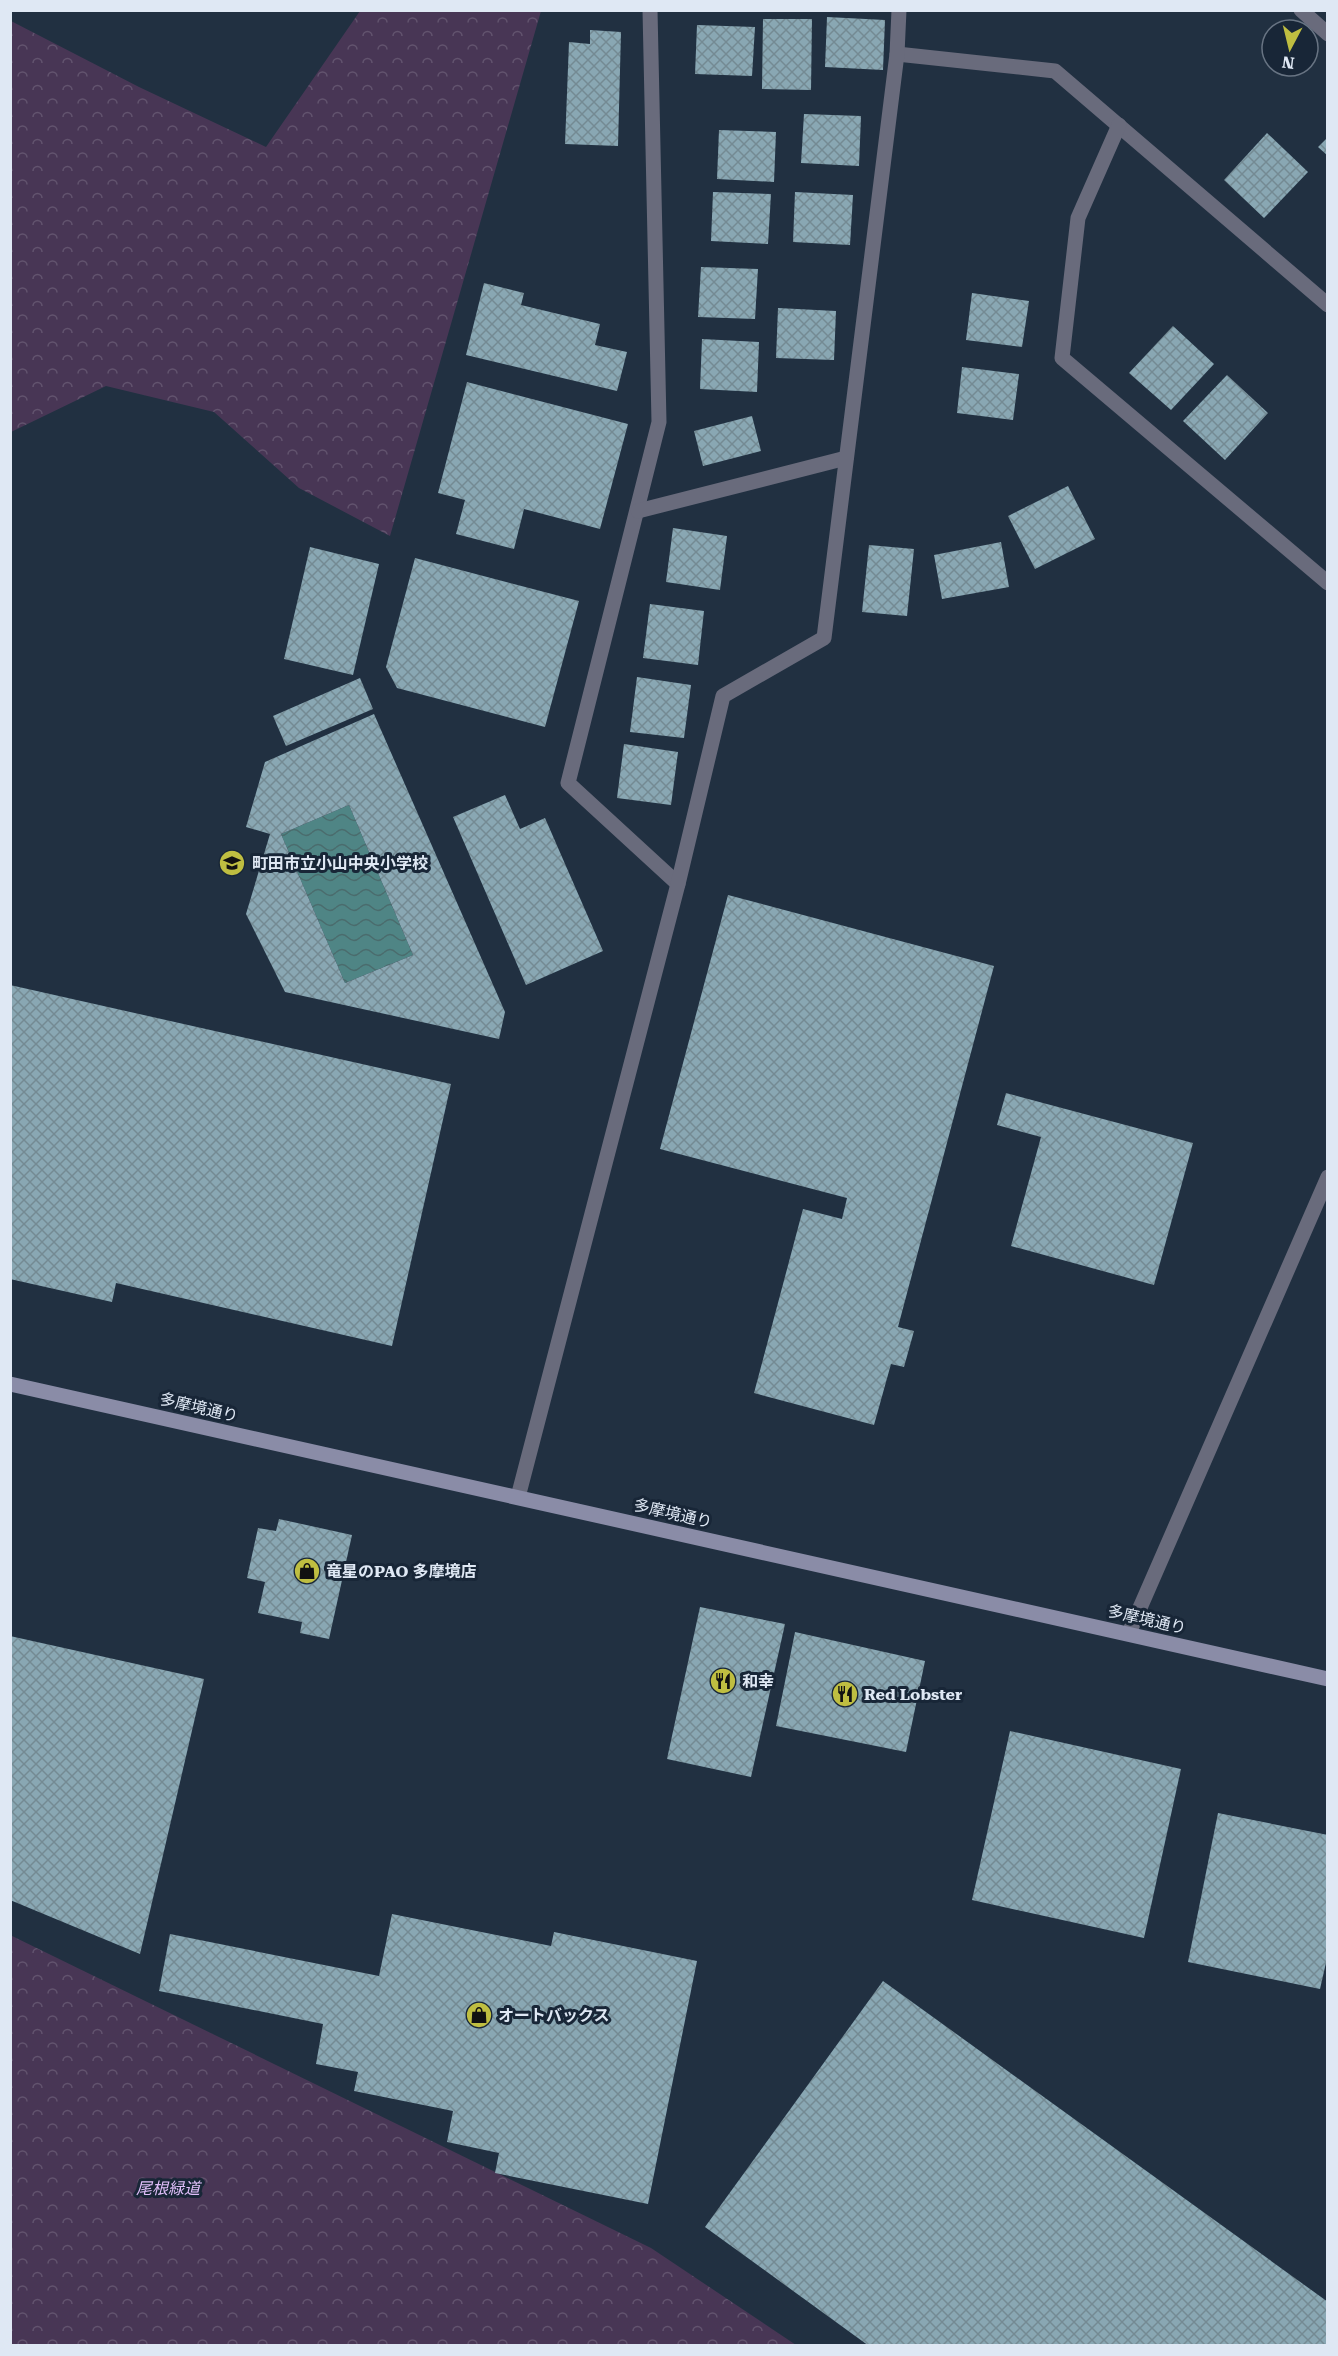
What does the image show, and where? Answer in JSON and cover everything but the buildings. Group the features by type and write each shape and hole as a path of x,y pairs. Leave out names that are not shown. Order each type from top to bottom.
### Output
{"street":[{"path":"650,10 659,423 568,783 678,884"},
{"path":"518,1497 678,884 723,696 824,638 897,54 899,10"},
{"path":"1300,10 1328,34"},
{"path":"897,54 1055,71 1328,305"},
{"path":"1119,125 1078,219 1062,358 1328,584"},
{"path":"638,510 846,458"},
{"path":"1129,1633 1328,1178"},
{"name":"多摩境通り","path":"10,1384 1328,1679"}],"green space":[{"path":"360,11 541,11 390,536 299,488 214,412 106,386 11,432 11,21 139,87 266,147"},
{"name":"尾根緑道","path":"10,1935 651,2248 796,2345 11,2345"}],"water":[{"path":"349,805 413,955 345,983 281,834"}],"place":[{"name":"町田市立小山中央小学校","path":"232,863"},
{"name":"竜星のPAO 多摩境店","path":"307,1571"},
{"name":"和幸","path":"723,1681"},
{"name":"Red Lobster","path":"845,1694"},
{"name":"オートバックス","path":"479,2015"}]}
